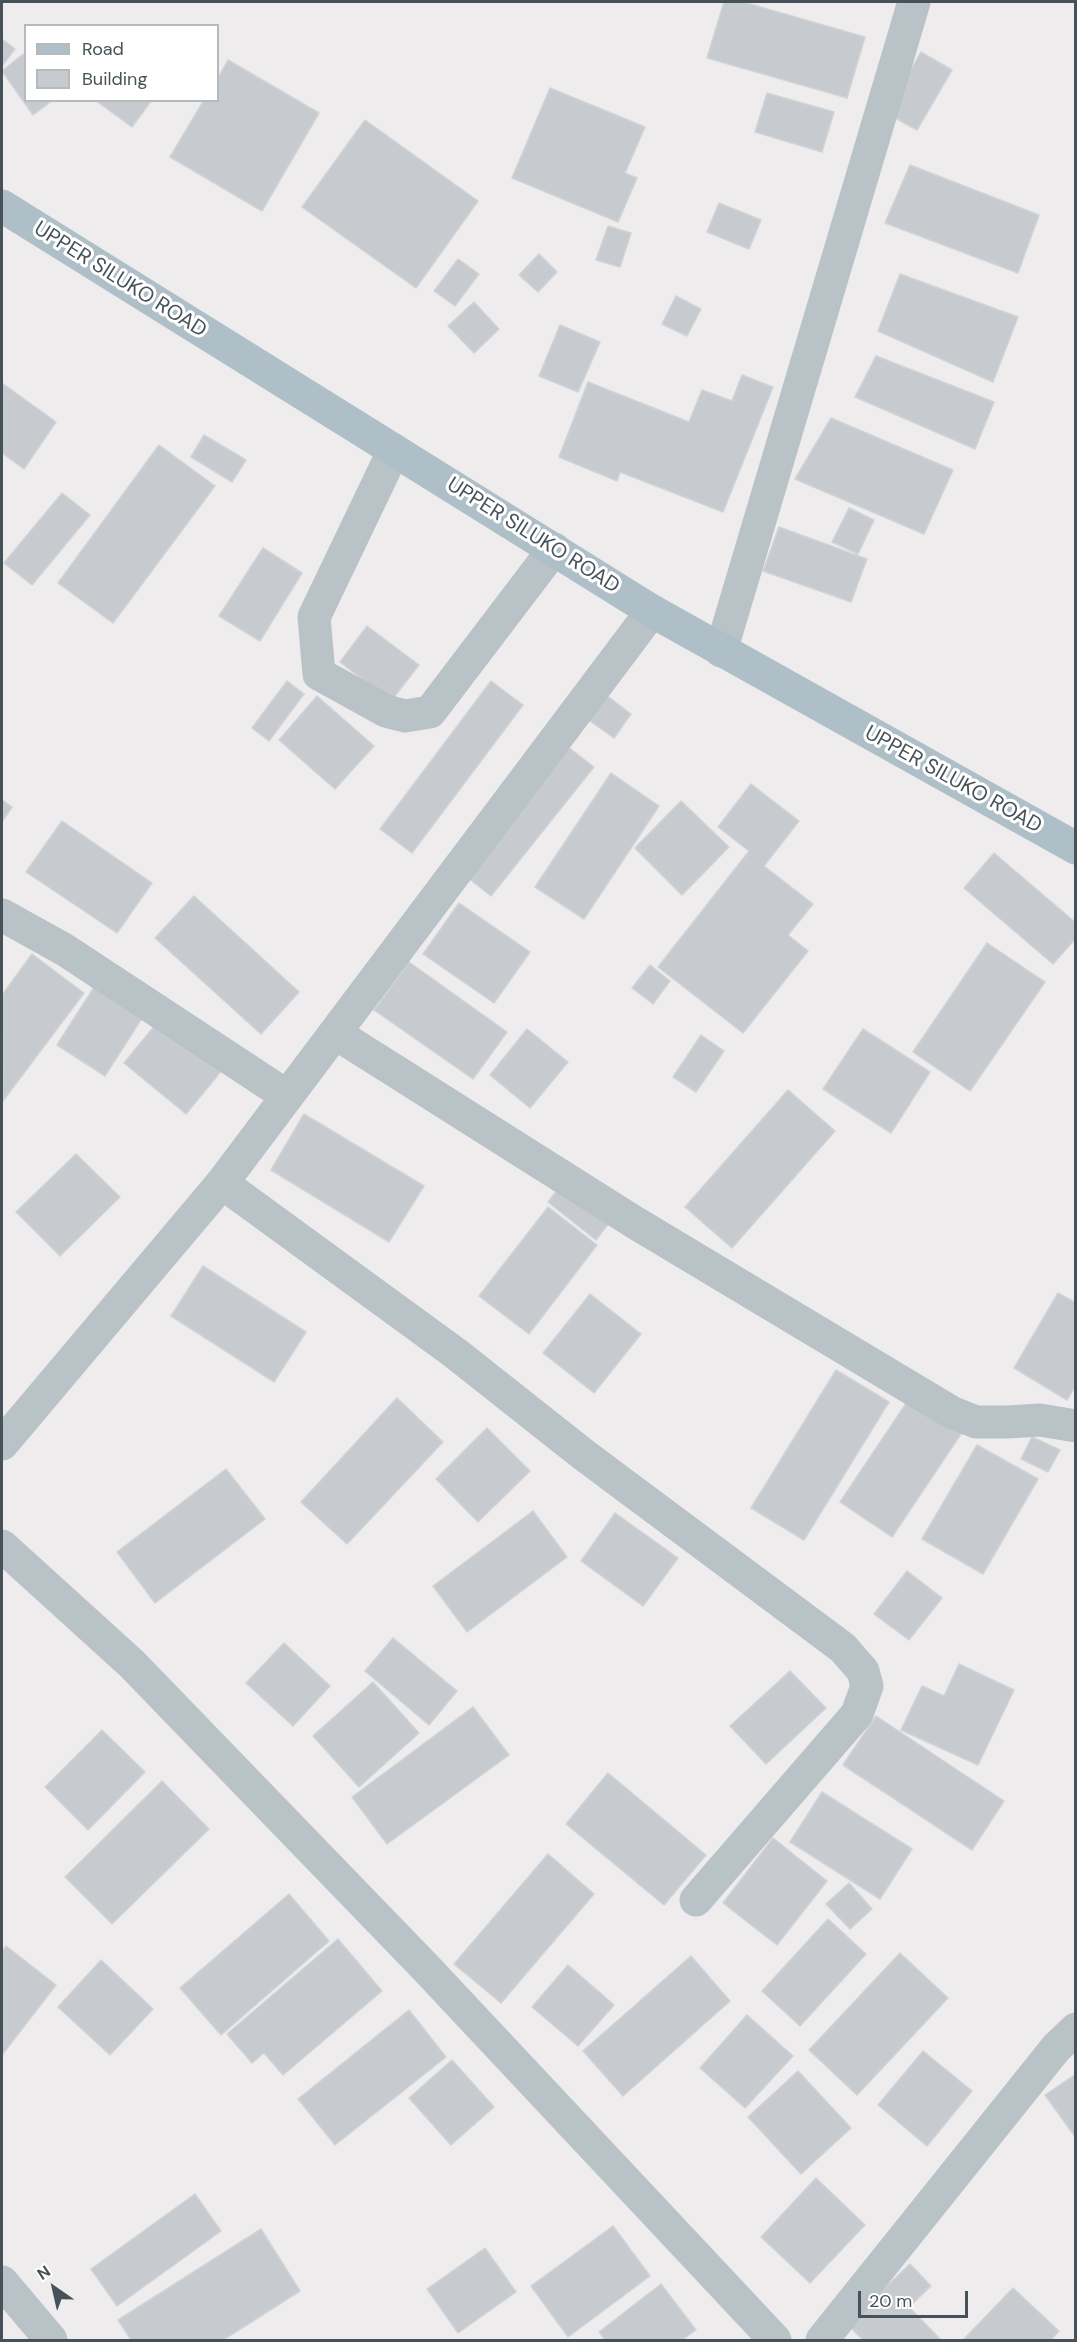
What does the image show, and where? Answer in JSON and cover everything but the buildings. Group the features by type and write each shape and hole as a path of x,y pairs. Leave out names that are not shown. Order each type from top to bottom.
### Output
{"main road":[{"name":"UPPER SILUKO ROAD","path":"2,206 652,611 1076,848"}],"street":[{"path":"721,651 914,2"},
{"path":"394,450 314,617 320,674 386,711 405,716 430,712 554,549"},
{"path":"2,1444 222,1183 652,611"},
{"path":"2,915 65,950 287,1096"},
{"path":"335,1033 634,1222 951,1412 976,1422 1040,1420 1076,1426"},
{"path":"222,1183 455,1353 575,1448 843,1648 863,1671 867,1686 857,1714 696,1900"},
{"path":"2,1546 132,1664 426,1968 775,2340"},
{"path":"822,2340 1049,2057 1076,2029"},
{"path":"2,2282 51,2340"}]}
